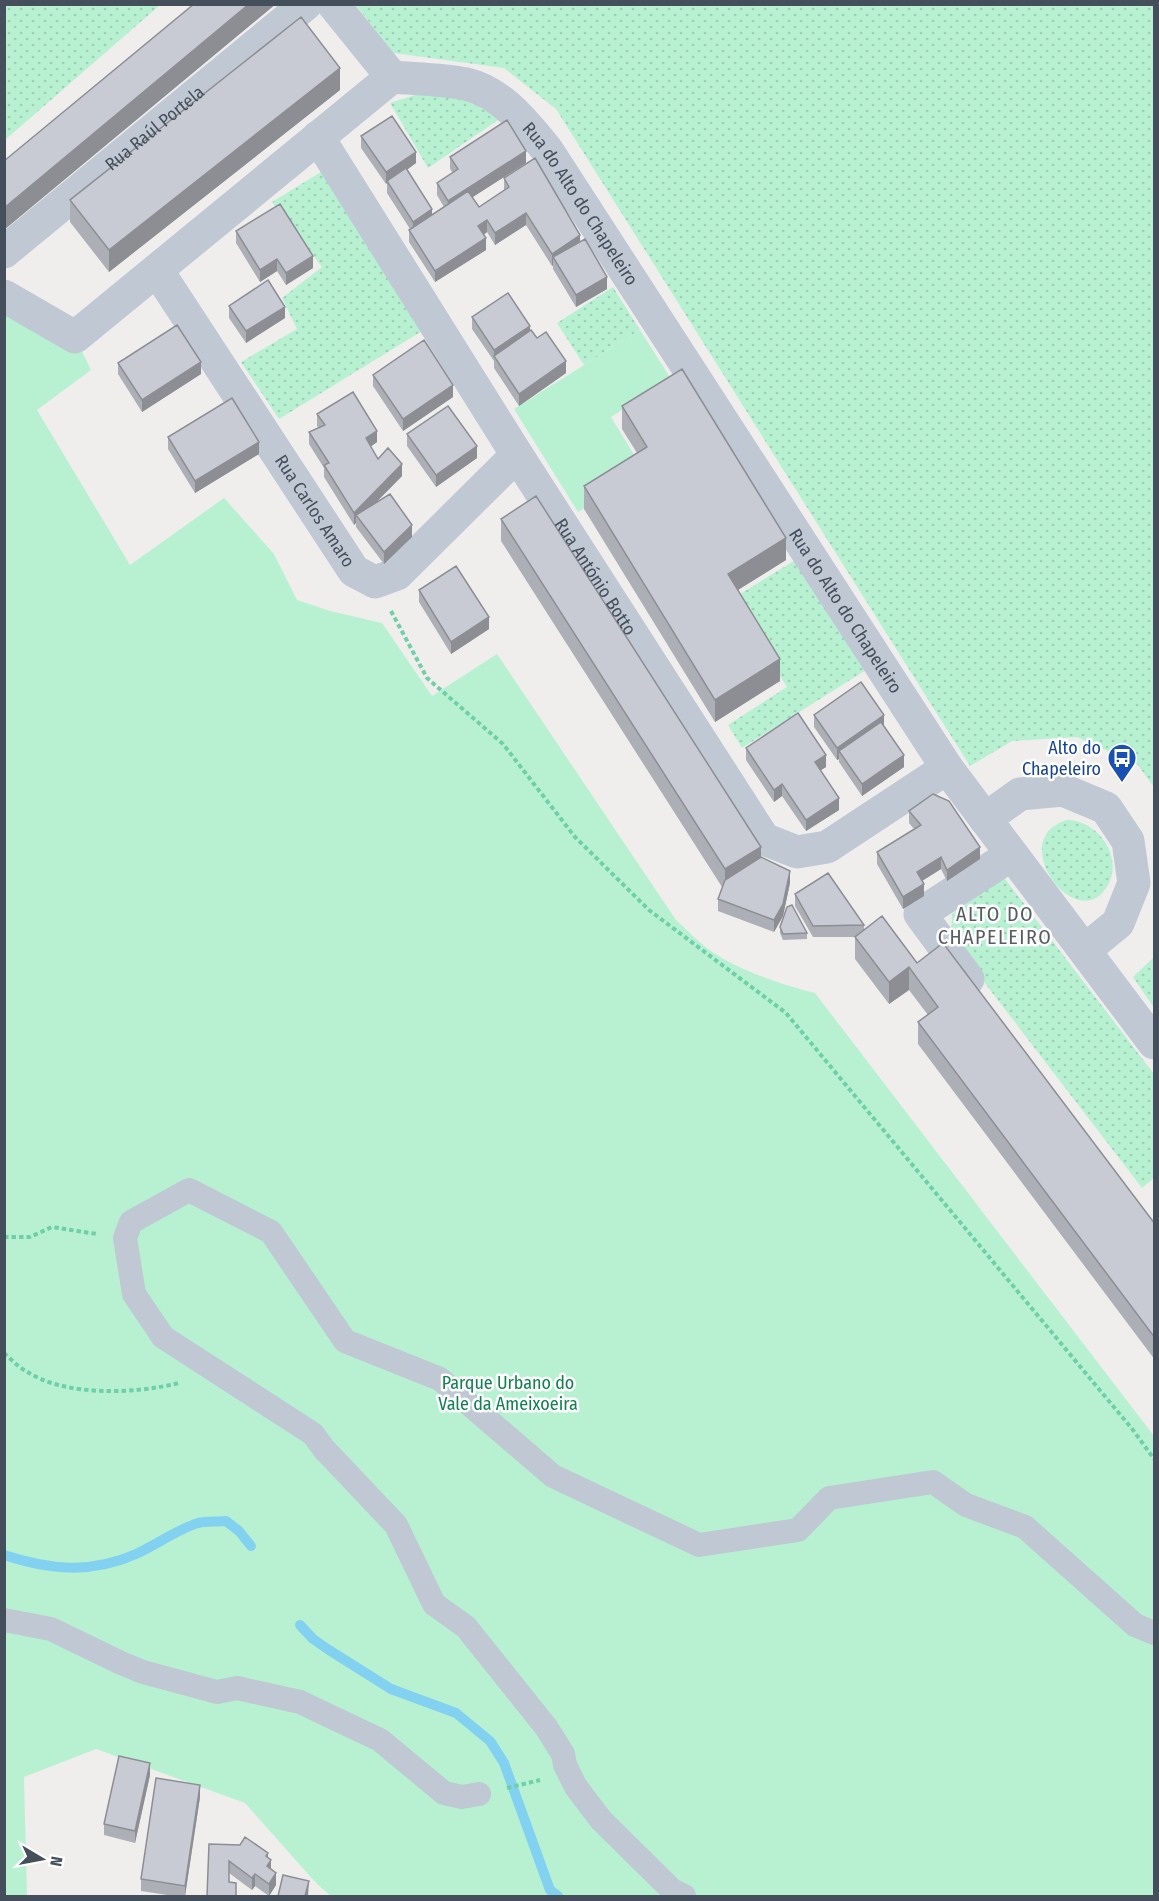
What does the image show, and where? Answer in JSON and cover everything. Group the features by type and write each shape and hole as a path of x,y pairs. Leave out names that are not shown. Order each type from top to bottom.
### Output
{"street":[{"name":"Rua Raúl Portela","path":"4,252 306,4"},
{"path":"4,296 75,337 392,77 333,4"},
{"name":"Rua do Alto do Chapeleiro","path":"392,77 467,84 491,94 522,119 547,150 946,768 1155,1043"},
{"name":"Rua António Botto","path":"318,137 517,455 764,839 797,852 827,848 946,768"},
{"name":"Rua Carlos Amaro","path":"157,270 354,572 375,582"},
{"path":"375,582 397,574 517,455"},
{"path":"985,819 1020,794 1062,790 1106,808 1128,841 1134,883 1118,923 1085,950"},
{"path":"984,1000 920,914 1011,855"},
{"path":"684,1896 672,1890 602,1820 584,1797 569,1775 563,1754 546,1727 466,1627 434,1604 396,1525 381,1507 312,1434 163,1337 134,1294 125,1238 131,1222 189,1190 271,1232 345,1341 440,1379 553,1476 699,1545 798,1530 829,1498 933,1482 966,1505 1025,1527 1135,1625 1155,1633"},
{"path":"4,1620 51,1629 121,1664 143,1672 217,1692 237,1688 300,1702 380,1740 444,1792 462,1797 480,1794"}],"path":[{"path":"375,582 427,678 503,744 575,837 649,910 786,1013 1155,1458"},
{"path":"4,1237 30,1237 52,1227 125,1238"},
{"path":"4,1353 27,1372 58,1385 89,1391 153,1390 219,1373"},
{"path":"480,1794 540,1780"}],"green space":[{"path":"5,4 160,4 160,5 5,140"},
{"path":"356,5 1154,5 1154,787 1137,764 1077,737 1012,741 970,766 556,109 504,68 393,53"},
{"path":"450,94 504,116 428,168 390,103 415,95"},
{"path":"321,172 422,331 279,419 241,362 297,329 282,298 322,267 272,202"},
{"path":"613,287 640,330 584,365 557,323"},
{"name":"Parque Urbano do Vale da Ameixoeira","path":"5,296 75,337 91,370 37,410 130,565 224,498 274,554 297,600 330,611 382,623 432,696 497,654 676,920 721,958 775,981 815,993 1154,1436 1154,1896 331,1896 317,1884 245,1803 96,1749 24,1777 27,1896 5,1896"},
{"path":"640,330 671,379 611,417 644,471 578,512 514,409"},
{"path":"797,559 866,670 742,748 728,725 787,687 732,599"},
{"path":"1067,820 1088,826 1105,842 1110,852 1113,863 1112,874 1108,885 1095,898 1080,900 1065,893 1052,880 1044,863 1042,846 1049,830"},
{"path":"1002,875 1154,1074 1154,1178 1142,1188 951,939 952,914"},
{"path":"1154,957 1154,1008 1133,977"}],"building":[{"path":"194,4 249,4 4,208 4,161"},
{"path":"301,17 340,68 109,250 70,200"},
{"path":"392,116 416,152 386,172 361,136"},
{"path":"507,120 526,151 448,201 437,183 458,169 450,157"},
{"path":"535,158 580,235 552,254 526,213 495,233 487,220 478,226 486,238 435,271 409,230 468,191 479,207 509,187 504,178"},
{"path":"406,168 432,209 413,222 387,181"},
{"path":"280,204 313,256 286,273 277,259 260,270 236,231"},
{"path":"585,239 607,277 576,295 553,257"},
{"path":"268,280 285,307 246,331 229,306"},
{"path":"508,293 530,326 494,350 472,317"},
{"path":"177,325 201,362 142,400 118,363"},
{"path":"531,330 537,338 546,332 566,361 519,394 494,356"},
{"path":"424,340 453,385 403,419 373,375"},
{"path":"682,369 786,538 728,574 780,659 715,700 584,486 647,447 622,406"},
{"path":"353,392 377,431 366,438 378,459 388,448 402,464 354,513 324,465 329,463 309,432 325,425 317,414"},
{"path":"232,398 259,442 195,481 168,437"},
{"path":"448,406 477,446 436,475 407,434"},
{"path":"390,494 412,525 384,552 356,515"},
{"path":"536,496 761,847 725,869 501,519"},
{"path":"456,566 489,617 451,642 419,590"},
{"path":"861,682 884,715 837,748 814,715"},
{"path":"798,713 826,755 815,762 839,798 806,820 782,784 774,790 746,748"},
{"path":"881,722 904,755 862,784 839,751"},
{"path":"933,794 949,801 980,847 947,870 941,857 917,872 924,884 903,897 877,852 921,825 909,811"},
{"path":"761,857 790,871 783,904 774,920 718,899 725,880"},
{"path":"828,873 864,925 813,926 795,894"},
{"path":"792,905 807,933 783,934 780,927 787,907"},
{"path":"882,916 917,963 943,943 1155,1224 1155,1338 918,1022 938,1007 909,967 889,982 855,937"},
{"path":"119,1756 150,1763 135,1831 104,1824"},
{"path":"156,1778 200,1785 185,1886 141,1879"},
{"path":"245,1837 268,1853 266,1856 271,1860 267,1866 276,1873 269,1884 255,1874 252,1878 229,1861 229,1882 236,1883 236,1896 207,1896 209,1844 240,1845"},
{"path":"283,1875 309,1881 305,1896 278,1896"}],"waterway":[{"path":"4,1555 54,1567 103,1565 136,1554 191,1525 201,1522 226,1521 239,1531 251,1546"},
{"path":"300,1625 313,1639 391,1689 456,1713 490,1741 504,1763 550,1890 558,1896"}],"place":[{"name":"Alto do Chapeleiro","path":"1122,784"}],"district":[{"name":"ALTO DO CHAPELEIRO","path":"995,926"}]}
